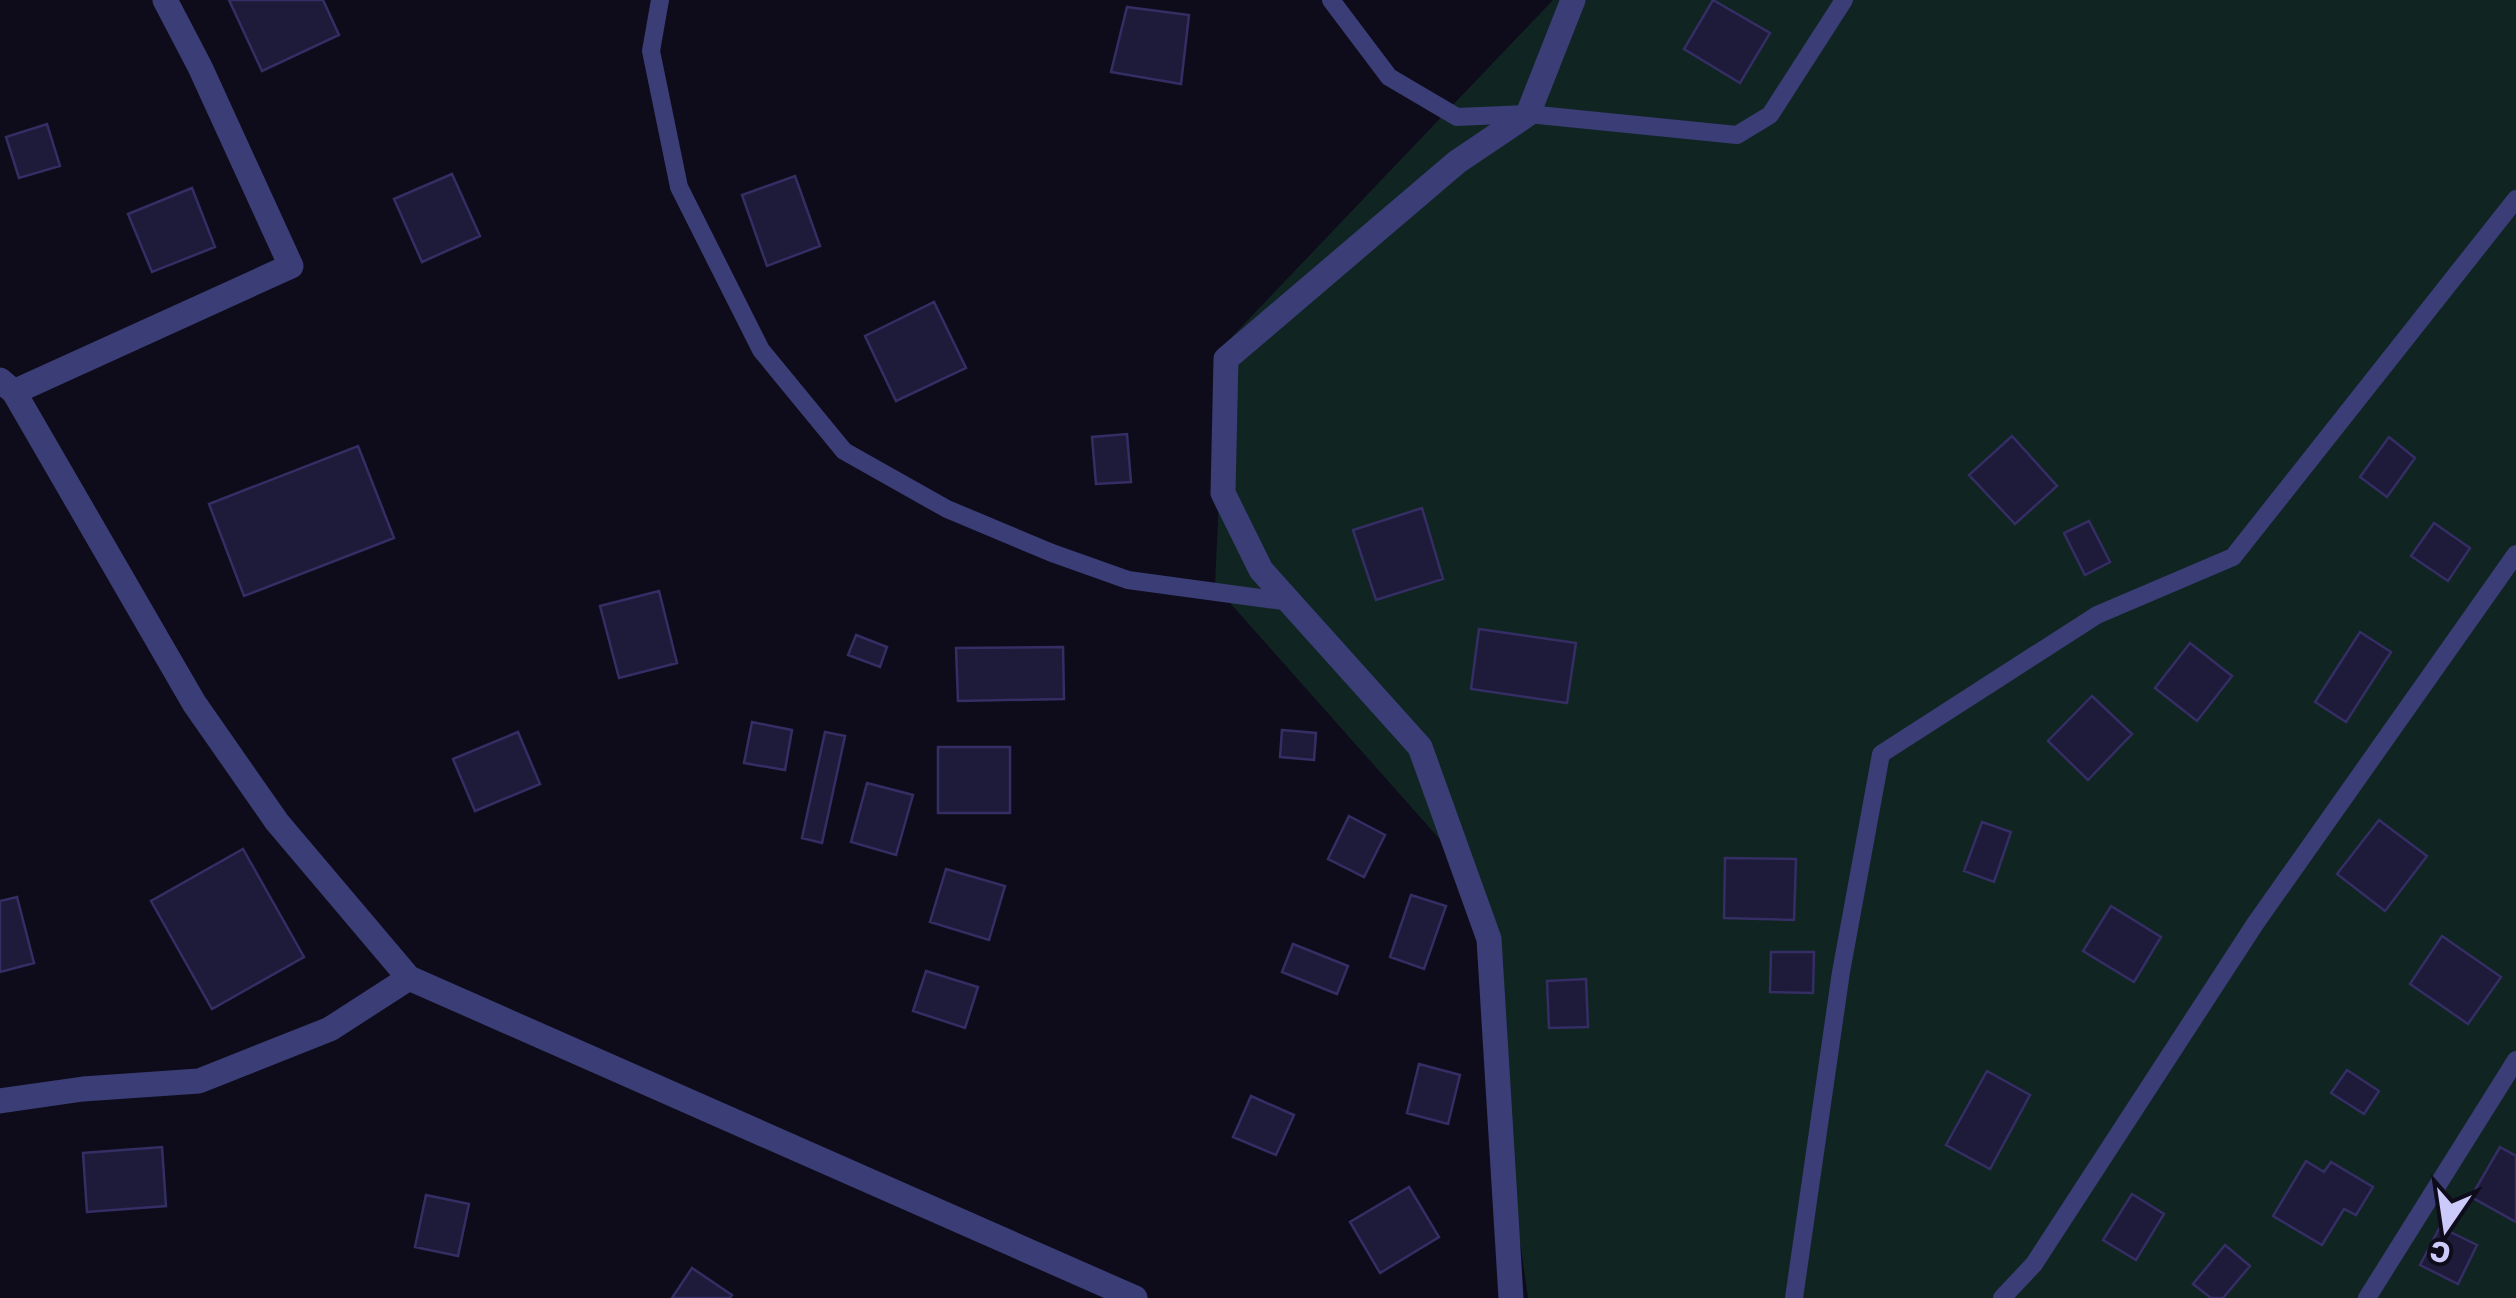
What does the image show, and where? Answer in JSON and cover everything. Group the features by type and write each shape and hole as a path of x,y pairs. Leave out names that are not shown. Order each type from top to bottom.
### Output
{"street":[{"path":"165,0 291,266 7,386 194,703 277,822 409,978 1135,1298"},
{"path":"1511,1298 1490,939 1420,748 1261,570 1222,492 1226,359 1457,162 1528,114 1573,0"},
{"path":"0,1101 83,1089 199,1081 330,1029 409,978"}],"lane":[{"path":"660,0 651,51 678,187 761,350 844,450 947,509 1052,554 1128,580 1290,602"},
{"path":"1331,0 1389,77 1457,118 1528,114 1737,135 1770,115 1844,0"},
{"path":"1794,1298 1841,972 1881,754 2097,614 2233,557 2516,199"},
{"path":"2002,1298 2034,1264 2255,924 2516,554"},
{"path":"2367,1298 2516,1060"}],"green space":[{"path":"1553,0 2516,0 2516,1298 1528,1298 1468,871 1215,586 1226,343"}],"building":[{"path":"229,0 323,0 339,35 262,71"},
{"path":"1713,0 1770,33 1740,83 1684,49"},
{"path":"1127,7 1189,15 1181,84 1111,72"},
{"path":"47,124 60,166 19,178 6,137"},
{"path":"452,174 480,236 422,262 394,199"},
{"path":"795,176 820,246 767,266 742,195"},
{"path":"192,188 215,247 152,272 128,214"},
{"path":"934,302 966,368 896,401 865,336"},
{"path":"1127,434 1131,482 1096,484 1092,437"},
{"path":"2012,436 2057,486 2015,524 1969,475"},
{"path":"2389,437 2415,458 2387,497 2360,477"},
{"path":"358,446 394,538 244,596 209,504"},
{"path":"1422,508 1443,579 1376,600 1353,530"},
{"path":"2089,521 2110,562 2085,575 2064,533"},
{"path":"2434,523 2470,548 2448,581 2411,556"},
{"path":"659,591 677,663 619,678 600,606"},
{"path":"1479,629 1576,643 1567,703 1471,689"},
{"path":"2360,632 2391,652 2346,722 2315,702"},
{"path":"856,635 887,647 880,667 848,655"},
{"path":"2190,643 2232,676 2197,721 2155,688"},
{"path":"1063,647 1064,699 958,701 956,648"},
{"path":"2092,696 2132,734 2088,780 2048,741"},
{"path":"752,722 792,730 785,770 744,763"},
{"path":"1282,730 1316,733 1314,760 1280,757"},
{"path":"518,732 540,784 475,811 453,759"},
{"path":"825,732 845,736 822,843 802,838"},
{"path":"938,747 1010,747 1010,813 938,813"},
{"path":"867,783 913,795 896,855 851,842"},
{"path":"1349,816 1385,835 1364,877 1328,859"},
{"path":"2379,820 2427,856 2385,911 2337,874"},
{"path":"1982,822 2011,832 1994,882 1964,871"},
{"path":"243,849 304,957 212,1009 151,901"},
{"path":"1725,858 1796,859 1794,920 1724,918"},
{"path":"946,869 1005,886 989,940 930,922"},
{"path":"1411,895 1446,906 1424,969 1390,957"},
{"path":"17,897 34,963 0,972 0,901"},
{"path":"2111,906 2161,937 2134,982 2083,951"},
{"path":"2442,936 2501,977 2468,1024 2410,984"},
{"path":"1293,944 1348,966 1337,994 1282,972"},
{"path":"1771,952 1814,952 1813,993 1770,992"},
{"path":"926,971 978,987 965,1028 913,1011"},
{"path":"1586,979 1588,1027 1549,1028 1547,981"},
{"path":"1419,1064 1460,1075 1448,1124 1407,1113"},
{"path":"2347,1070 2379,1091 2364,1114 2331,1093"},
{"path":"1987,1071 2030,1095 1990,1169 1946,1145"},
{"path":"1251,1096 1294,1115 1276,1155 1233,1137"},
{"path":"162,1147 166,1206 87,1212 83,1153"},
{"path":"2500,1147 2516,1156 2516,1222 2471,1197"},
{"path":"2306,1161 2324,1172 2331,1162 2373,1187 2356,1215 2344,1209 2322,1245 2273,1216"},
{"path":"1409,1187 1439,1237 1380,1273 1350,1222"},
{"path":"2132,1194 2164,1214 2136,1260 2103,1240"},
{"path":"426,1195 469,1204 458,1256 415,1247"},
{"path":"2440,1227 2477,1245 2458,1284 2420,1265"},
{"path":"2225,1245 2250,1266 2223,1298 2211,1298 2193,1284"},
{"path":"692,1268 732,1295 730,1298 672,1298"}]}
